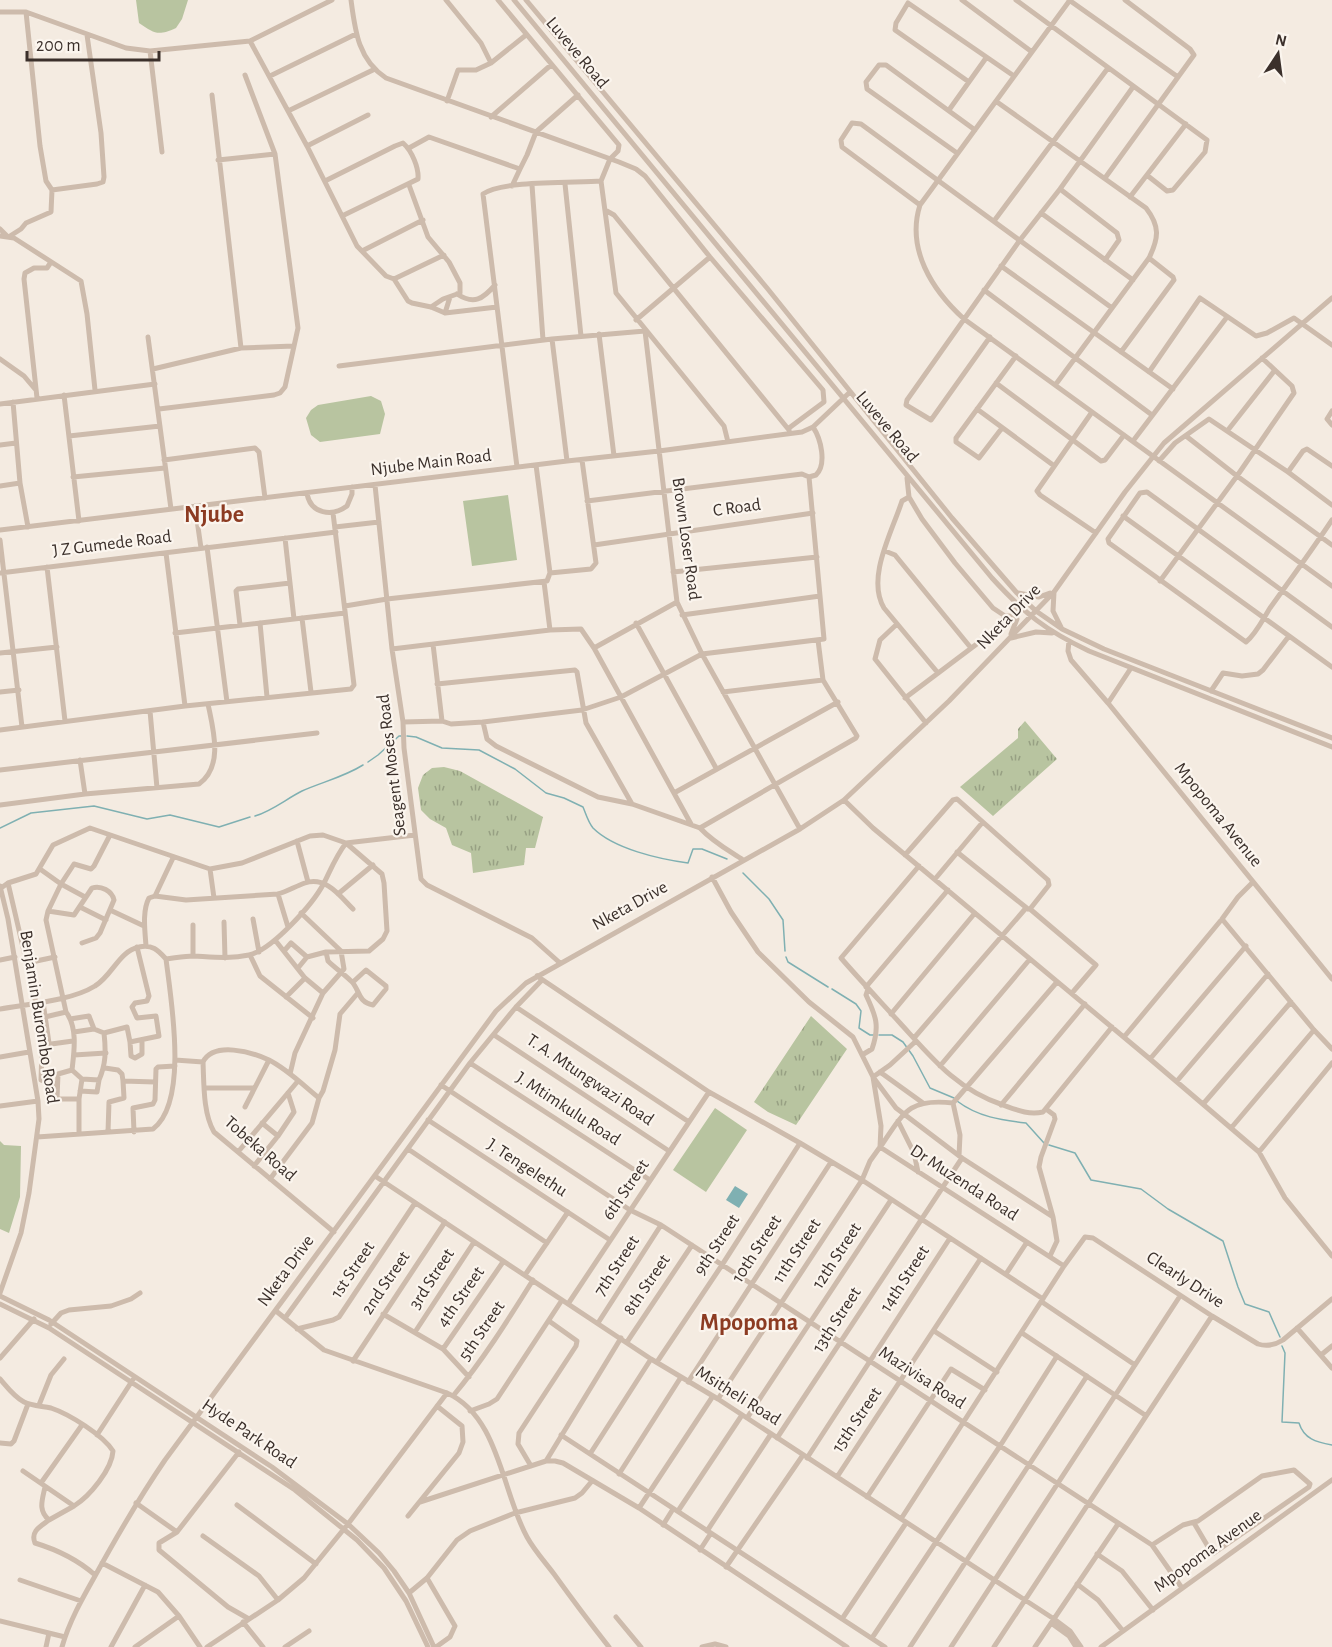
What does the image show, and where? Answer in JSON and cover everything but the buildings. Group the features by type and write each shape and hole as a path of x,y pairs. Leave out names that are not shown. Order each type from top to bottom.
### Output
{"street":[{"path":"0,12 26,12 126,48 150,51 250,41 332,0"},
{"path":"351,0 361,51 375,69 390,81 636,169 825,393 824,402 788,431 614,215 605,210"},
{"path":"446,0 481,43 491,63"},
{"path":"498,0 619,145 618,152 610,159 601,182 616,293 724,426 728,442"},
{"name":"Luveve Road","path":"514,0 907,476 1014,602 1030,617 1053,633 1131,668 1332,747"},
{"name":"Luveve Road","path":"526,0 767,288 952,518 1017,593 1036,611 1062,629 1104,649 1332,738"},
{"path":"962,0 1032,52"},
{"path":"1016,0 1207,140 1205,152 1173,190 1167,190 1148,176"},
{"path":"1178,77 1069,0 920,205 916,227 923,265 939,292 964,318 1332,586"},
{"path":"1105,178 1194,55 1192,50 1125,0"},
{"path":"969,82 895,30 896,23 909,2 1014,76"},
{"path":"6,236 21,229 26,223 49,215 51,212 51,190 46,181 40,146 26,12"},
{"path":"270,76 356,34"},
{"path":"51,190 97,184 103,182 105,177 87,35"},
{"path":"447,101 458,70 476,70 491,63 526,35"},
{"path":"250,41 307,146 357,246 386,276 394,279 408,301 445,313 497,306"},
{"path":"150,51 162,152"},
{"path":"949,110 986,58"},
{"path":"491,117 551,64"},
{"path":"957,153 867,90 866,82 879,65 884,64 975,130"},
{"path":"994,221 1108,68"},
{"path":"288,111 375,69"},
{"path":"159,409 280,393 285,387 298,328 275,154 245,75"},
{"path":"990,337 931,420 906,405 907,400 1001,266 1133,87"},
{"path":"212,95 241,348"},
{"path":"512,186 536,132 578,95"},
{"path":"997,102 1146,208 1157,227 1156,243 1149,258 1056,384"},
{"path":"307,146 368,115"},
{"path":"920,205 842,147 841,140 852,123 861,124 1112,308"},
{"path":"1130,197 1186,124"},
{"path":"409,148 429,137 520,169"},
{"path":"325,181 395,146 403,143 409,148 419,174 418,179 342,216"},
{"path":"218,160 275,154"},
{"path":"517,467 483,194 487,191 512,186 601,182"},
{"path":"532,184 543,340"},
{"path":"565,184 581,336"},
{"path":"409,185 428,237 444,255 460,283 461,291 432,307"},
{"path":"1060,189 1115,230 1119,236 1119,240 1105,260"},
{"path":"1041,213 1133,280"},
{"path":"362,251 423,220"},
{"path":"0,228 6,236 81,281 95,390"},
{"path":"394,279 444,255"},
{"path":"636,320 710,257"},
{"path":"1121,352 1174,280 1149,258"},
{"path":"37,398 24,279 25,273 29,270 47,268 51,262"},
{"path":"1001,266 1173,389"},
{"path":"457,294 472,301 480,300 495,285"},
{"path":"984,290 1152,415"},
{"path":"445,313 450,297"},
{"path":"1149,372 1199,299 1202,298 1256,336 1268,333 1294,318 1332,344"},
{"name":"Nketa Drive","path":"62,1647 81,1601 136,1503 194,1419 496,1011 516,990 539,978 560,963 800,829 844,801 926,723 1054,592 1152,456 1332,298"},
{"path":"1133,441 1227,317"},
{"path":"339,366 543,340 645,331"},
{"name":"Brown Loser Road","path":"645,331 677,602 702,654 800,829"},
{"path":"598,334 614,456"},
{"path":"148,337 171,509"},
{"path":"552,339 567,461"},
{"path":"153,369 241,348 294,346"},
{"path":"1002,428 979,458 957,443 956,438 1016,356"},
{"path":"1160,580 1237,476 1294,393 1292,386 1262,358"},
{"path":"0,359 27,378 36,390"},
{"path":"1228,430 1275,370"},
{"path":"996,383 1102,461 1124,435"},
{"path":"0,404 155,384"},
{"name":"Njube Main Road","path":"0,530 659,451 788,431 802,432 813,427 850,392"},
{"path":"64,395 79,521"},
{"path":"13,402 20,483 28,527"},
{"path":"977,409 1053,465"},
{"path":"1332,411 1327,419 1332,425"},
{"path":"1092,412 1053,465 1038,488 1038,492 1096,533"},
{"path":"1159,461 1175,443 1207,420 1228,430 1332,505"},
{"path":"69,436 160,426"},
{"path":"588,501 802,474 809,477 816,475 821,468 820,439 813,427"},
{"path":"1186,436 1237,476 1332,544"},
{"path":"0,445 16,443"},
{"path":"164,460 257,449 265,498"},
{"path":"1288,472 1303,451 1307,449 1332,465"},
{"path":"550,573 591,569 596,563 582,460"},
{"path":"345,606 387,599 544,582 549,578 550,573 536,465"},
{"path":"74,477 165,468"},
{"path":"907,476 909,497 922,519 964,574 996,612 1005,616 1017,616"},
{"path":"403,722 442,721 451,724 483,722 582,710 621,697 702,654 824,639 809,477"},
{"path":"0,486 20,483"},
{"name":"Seagent Moses Road","path":"375,485 392,649 423,882 532,938 560,963"},
{"path":"307,494 312,506 318,510 333,513 347,506 352,488"},
{"path":"1332,520 1321,537 1282,592 1264,618 1246,642 1110,543 1108,537 1143,491 1282,592 1332,627"},
{"path":"909,497 902,501 877,574 879,598 884,608 938,673"},
{"path":"195,506 218,628 227,702"},
{"path":"0,730 353,687 333,513"},
{"name":"C Road","path":"594,545 813,513"},
{"path":"1123,516 1332,667"},
{"name":"J Z Gumede Road","path":"1,572 285,538 379,522"},
{"path":"285,538 294,619"},
{"path":"0,540 1,572 14,652 22,727"},
{"path":"885,551 895,555 971,648"},
{"path":"166,553 185,706"},
{"path":"673,572 817,557"},
{"path":"47,567 65,721"},
{"path":"544,582 550,630"},
{"path":"240,626 236,591 238,589 290,584"},
{"path":"1017,593 1039,597 1054,592 1054,616 1062,629"},
{"path":"682,615 820,596"},
{"path":"594,648 677,602"},
{"path":"1009,638 1016,624 1014,602"},
{"path":"0,614 8,612"},
{"path":"175,633 345,613"},
{"path":"905,698 998,628 1005,616"},
{"path":"302,618 311,692"},
{"path":"260,623 267,698"},
{"path":"636,623 716,768"},
{"path":"897,624 880,640 875,659 926,723"},
{"path":"392,649 550,630 581,629 594,648 691,824"},
{"path":"1009,638 1036,632 1053,633"},
{"path":"1211,691 1223,673 1247,676 1263,670 1289,636"},
{"path":"700,828 856,738 838,702 823,680 818,639"},
{"name":"Mpopoma Avenue","path":"1069,641 1068,651 1071,660 1332,979"},
{"path":"433,644 442,721"},
{"path":"0,653 57,647"},
{"path":"1108,703 1131,668"},
{"path":"437,684 572,669 577,672 585,723 632,804"},
{"path":"723,692 823,680"},
{"path":"0,693 19,690"},
{"path":"674,793 838,702"},
{"path":"0,805 85,794 199,784 212,764 216,745 208,704"},
{"path":"150,711 158,788"},
{"path":"483,722 488,739 496,746 598,797 632,804 700,828 709,838 743,860"},
{"path":"0,770 317,733"},
{"path":"80,760 85,794"},
{"path":"873,1077 915,1039 1049,885 1048,880 957,800 954,800 905,855"},
{"path":"844,801 905,855 1259,1152 1285,1198 1332,1255"},
{"path":"935,879 982,823"},
{"path":"0,886 33,876 40,869 53,845 85,829 95,829 210,869 242,863 310,836 322,835 346,843 382,874 387,931 383,939 369,951 326,952 308,957 298,968"},
{"path":"72,1070 74,1032 62,997 46,920 61,884 74,864 91,869 110,835"},
{"path":"166,959 193,956 225,958 259,952 275,940 301,913 324,883 335,858 346,843 415,835"},
{"path":"297,841 308,882"},
{"path":"957,852 1095,963 1096,967 1072,993"},
{"path":"155,896 173,858"},
{"path":"338,894 373,865"},
{"path":"919,866 841,958 940,1066 966,1089 982,1098 1017,1111 1035,1114 1043,1112 1112,1027"},
{"path":"40,869 61,884 86,897"},
{"path":"210,869 214,898"},
{"path":"712,877 731,912 758,952 809,1002 853,1037 873,1077 896,1108 960,1157 1053,1217"},
{"path":"146,946 144,926 146,903 149,898 155,896 186,900 278,894 315,881 324,883 353,909"},
{"path":"1124,1037 1238,897 1253,882"},
{"path":"8,883 27,963 45,1017 49,1043"},
{"name":"Benjamin Burombo Road","path":"0,886 15,957 38,1101 29,1193 21,1233 0,1294"},
{"path":"48,911 74,915 94,886 109,892 114,898 106,920 96,938 82,943"},
{"path":"862,1055 872,1049 877,1035 876,1019 866,995 867,988 948,890"},
{"path":"278,894 288,927"},
{"path":"80,907 106,920"},
{"path":"110,910 144,926"},
{"path":"290,1074 295,1053 323,993 342,973 344,966 341,951 301,913"},
{"path":"891,1014 975,913"},
{"path":"254,919 259,952"},
{"path":"1222,919 1332,1049"},
{"path":"224,922 225,958"},
{"path":"193,925 193,956"},
{"path":"275,940 305,978 323,993"},
{"path":"284,951 291,943 308,957"},
{"path":"0,1009 40,1003 94,987 111,972 122,957 137,947 151,946 166,959 175,1063 174,1091 164,1119 153,1129 134,1132 79,1133 36,1137"},
{"path":"1150,1059 1246,946"},
{"path":"130,1042 142,1041 160,1034 156,1016 136,1018 132,1007 135,1003 147,1001 149,996 137,947"},
{"path":"326,952 328,961 353,982 357,994 371,1006 386,987 366,969 353,982"},
{"path":"250,955 260,976 313,1018"},
{"path":"0,960 15,957"},
{"path":"27,963 55,957"},
{"path":"940,1066 1030,959"},
{"path":"1177,1081 1268,974"},
{"path":"286,997 305,978"},
{"path":"285,1318 449,1091 539,978 709,1092 831,1161 921,1218 1006,1274 1135,1365"},
{"path":"862,1180 870,1161 903,1114 910,1108 923,1103 953,1103 1057,982"},
{"path":"270,1179 312,1123 335,1050 340,1014 357,994"},
{"path":"1203,1103 1290,1002"},
{"path":"1001,1105 1085,1004"},
{"path":"516,1007 689,1122"},
{"path":"45,1017 66,1012"},
{"path":"70,1019 89,1016 94,1029"},
{"path":"74,1032 94,1029 104,1033 127,1027 131,1056 135,1058 142,1054 142,1041"},
{"path":"1232,1127 1314,1030"},
{"path":"80,1091 97,1092 99,1080 105,1068 104,1033"},
{"name":"T. A. Mtungwazi Road","path":"494,1035 669,1151"},
{"path":"56,1084 41,1080 42,1048 49,1043 74,1041"},
{"path":"133,1108 153,1104 156,1069 175,1063 203,1062 212,1052 223,1050 269,1060 319,1098"},
{"path":"0,1057 29,1052"},
{"path":"74,1055 106,1053"},
{"path":"245,1107 269,1060"},
{"name":"Tobeka Road","path":"203,1062 210,1125 214,1132 334,1232"},
{"name":"J. Mtimkulu Road","path":"470,1063 650,1180"},
{"path":"1259,1152 1332,1063"},
{"path":"105,1068 118,1070 122,1074 124,1098 133,1108 134,1132"},
{"path":"72,1070 58,1074 57,1100 79,1099"},
{"path":"72,1070 82,1079 99,1080"},
{"path":"880,1072 923,1103"},
{"path":"873,1077 881,1126 880,1147"},
{"path":"79,1133 79,1099 82,1079"},
{"path":"238,1152 297,1081"},
{"path":"123,1082 155,1082"},
{"name":"Mazivisa Road","path":"441,1085 630,1210 662,1225 1152,1545 1182,1588"},
{"path":"205,1088 254,1088"},
{"name":"6th Street","path":"568,1304 709,1092"},
{"path":"254,1166 294,1112 288,1093"},
{"path":"108,1132 109,1102 124,1098"},
{"path":"0,1106 38,1101"},
{"path":"953,1103 960,1135 960,1157"},
{"path":"1046,1108 1054,1115 1054,1119 1039,1167 1057,1241 1050,1256"},
{"name":"J. Tengelethu","path":"428,1120 610,1240"},
{"path":"898,1121 914,1153 918,1172"},
{"path":"262,1123 278,1136"},
{"name":"9th Street","path":"657,1362 800,1143"},
{"name":"Dr Muzenda Road","path":"880,1147 1065,1266"},
{"path":"408,1149 547,1243"},
{"name":"13th Street","path":"777,1438 942,1188 960,1157"},
{"name":"10th Street","path":"688,1382 831,1161"},
{"name":"Msitheli Road","path":"375,1176 651,1359 805,1456 1070,1631 1081,1647"},
{"name":"11th Street","path":"639,1508 781,1303 862,1180"},
{"name":"12th Street","path":"663,1525 811,1323 891,1200"},
{"name":"1st Street","path":"297,1329 339,1317 416,1203"},
{"path":"525,1275 568,1212"},
{"name":"2nd Street","path":"353,1361 445,1222"},
{"name":"7th Street","path":"598,1323 662,1225"},
{"name":"Clearly Drive","path":"842,1619 1042,1301 1083,1240 1089,1236 1248,1339 1264,1346 1277,1344 1332,1299"},
{"name":"14th Street","path":"726,1568 870,1362 950,1238"},
{"name":"3rd Street","path":"416,1332 474,1242"},
{"path":"1006,1274 1027,1242"},
{"name":"8th Street","path":"546,1461 624,1340 692,1245"},
{"name":"15th Street","path":"837,1477 981,1258"},
{"name":"4th Street","path":"443,1349 503,1262"},
{"name":"5th Street","path":"453,1396 469,1377 533,1280"},
{"path":"51,1325 61,1313 69,1310 111,1306 132,1299 140,1293"},
{"name":"Hyde Park Road","path":"0,1294 281,1473 379,1553 409,1593 436,1647"},
{"path":"951,1647 1180,1296"},
{"path":"470,1411 497,1399 562,1300"},
{"name":"Hyde Park Road","path":"0,1304 51,1325"},
{"path":"276,1311 318,1346 353,1361 447,1393 470,1411 487,1431 515,1513 527,1539 609,1647"},
{"path":"383,1314 443,1349 469,1377"},
{"path":"994,1647 1212,1316"},
{"path":"0,1358 34,1319"},
{"path":"531,1466 518,1444 519,1433 576,1346 576,1341 549,1321"},
{"path":"1297,1328 1332,1368"},
{"path":"934,1331 998,1372"},
{"path":"1022,1334 1145,1415"},
{"path":"1321,1355 1332,1346"},
{"path":"872,1638 1057,1356"},
{"path":"39,1405 51,1375 64,1359"},
{"path":"590,1454 651,1359"},
{"path":"867,1497 951,1369 985,1390"},
{"path":"910,1647 1087,1376"},
{"path":"619,1474 681,1377"},
{"path":"0,1379 20,1400 60,1412 97,1434 108,1443 113,1451 113,1459 88,1495 49,1520 33,1535 35,1542 78,1561 95,1575"},
{"path":"97,1434 133,1379"},
{"path":"207,1647 278,1600 304,1578 346,1527 447,1393"},
{"path":"0,1443 11,1444 14,1441 28,1404"},
{"path":"408,1516 459,1453 463,1442 462,1426 437,1406"},
{"name":"Hyde Park Road","path":"194,1419 346,1527 384,1568 406,1601 428,1647"},
{"path":"49,1520 40,1509 43,1485 82,1425"},
{"path":"700,1550 771,1434"},
{"path":"561,1435 885,1647"},
{"path":"239,1452 177,1532 159,1543 158,1546 159,1550 246,1620 263,1647"},
{"path":"420,1502 546,1461 563,1463 639,1508 841,1646"},
{"path":"1152,1545 1183,1525 1194,1523 1263,1475 1294,1470 1310,1484 1309,1487 1214,1553 1194,1523"},
{"path":"23,1471 74,1506"},
{"name":"Mpopoma Avenue","path":"1101,1647 1332,1480"},
{"path":"409,1593 427,1578 457,1540 478,1527 515,1513 575,1498 592,1481"},
{"path":"136,1503 177,1532"},
{"path":"237,1505 316,1564"},
{"path":"1035,1647 1118,1524"},
{"path":"203,1536 259,1576 278,1600"},
{"path":"1097,1554 1122,1571 1153,1610"},
{"path":"102,1563 158,1592 179,1616 200,1647"},
{"path":"427,1578 454,1626 450,1637 436,1647"},
{"path":"20,1580 81,1601"},
{"path":"1077,1584 1098,1600 1123,1631"},
{"path":"111,1647 145,1585"},
{"path":"135,1647 179,1616"},
{"path":"616,1617 641,1647"},
{"path":"0,1621 65,1637"},
{"path":"1052,1621 1069,1636 1076,1647"},
{"path":"285,1647 309,1631"},
{"path":"46,1647 50,1633"},
{"path":"702,1647 715,1644 726,1647"}],"green space":[{"path":"136,0 188,0 182,19 176,28 161,33 153,32 139,23"},
{"path":"371,396 381,401 385,414 380,434 320,442 311,435 306,418 318,405"},
{"path":"508,495 517,560 472,566 463,501"},
{"path":"1025,721 1057,759 993,816 960,787 1018,738 1018,729"},
{"path":"444,767 460,771 543,817 535,848 526,848 524,865 473,873 471,853 452,845 446,828 430,819 421,810 418,788 423,775 432,768"},
{"path":"811,1016 847,1049 796,1125 768,1112 754,1102"},
{"path":"715,1108 747,1130 706,1192 673,1170"},
{"path":"0,1141 4,1145 21,1146 20,1197 9,1233 0,1229"}],"water":[{"path":"735,1186 748,1194 739,1208 726,1200"}],"waterway":[{"path":"368,762 401,736"},
{"path":"407,736 416,737 442,748 479,750 515,769 546,793 583,807 593,828 613,842 625,847 651,856 688,863 693,849 702,849 727,859"},
{"path":"255,816 302,791 363,765"},
{"path":"0,828 31,813 94,806 147,819 170,815 219,827 250,817"},
{"path":"743,873 769,899 783,920 785,951"},
{"path":"786,957 788,962 828,987"},
{"path":"832,989 856,1004 861,1011 859,1028 874,1035"},
{"path":"879,1035 892,1035 903,1042 930,1088 954,1098"},
{"path":"957,1101 981,1114 1026,1123 1044,1143"},
{"path":"1049,1145 1075,1153 1091,1180 1141,1189 1168,1209 1223,1241 1245,1304 1269,1312 1280,1337"},
{"path":"1282,1346 1285,1353 1282,1422 1299,1423 1304,1433 1311,1439 1332,1445"}],"district":[{"name":"Njube","path":"214,515"},
{"name":"Mpopoma","path":"749,1323"}]}
